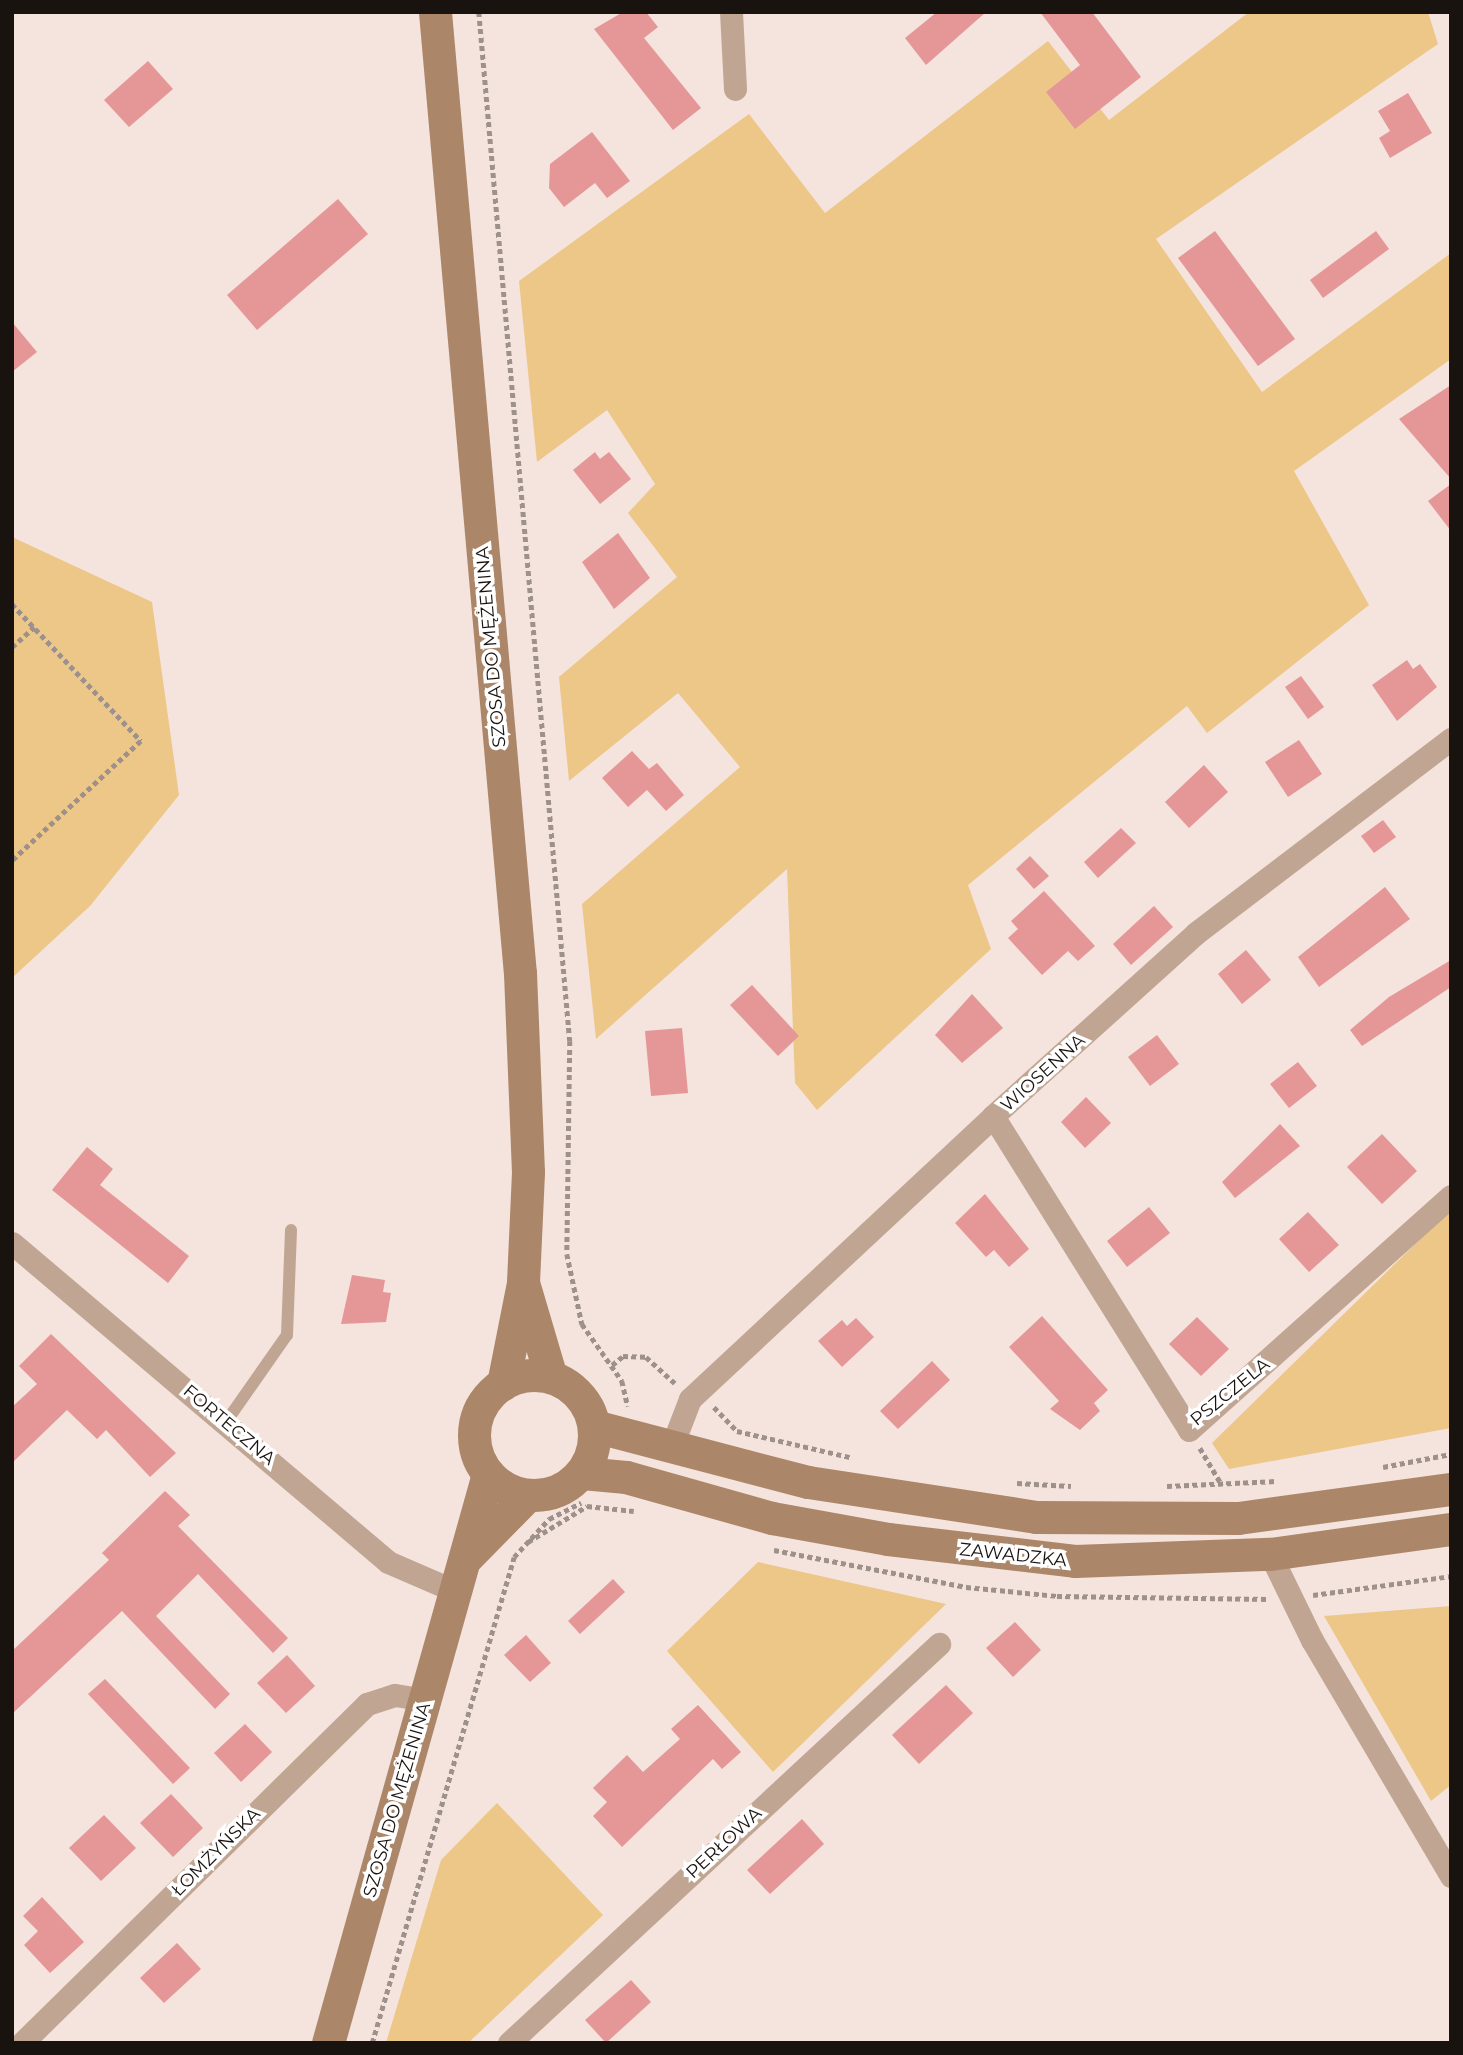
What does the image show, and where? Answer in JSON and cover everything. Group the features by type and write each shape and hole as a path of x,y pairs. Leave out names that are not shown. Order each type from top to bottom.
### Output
{"main road":[{"name":"SZOSA DO MĘŻENINA","path":"435,12 520,973 528,1172 523,1283 503,1384"},
{"name":"SZOSA DO MĘŻENINA","path":"523,1283 551,1377"},
{"path":"551,1377 572,1388 594,1426 582,1473 558,1492 527,1496 488,1474 478,1459 475,1425 489,1395 503,1384 551,1377"},
{"path":"594,1426 628,1420 673,1443 808,1482 897,1499 1036,1517 1238,1518 1451,1489"},
{"name":"ZAWADZKA","path":"582,1473 626,1477 772,1518 888,1539 1075,1561 1270,1554 1451,1529"},
{"name":"SZOSA DO MĘŻENINA","path":"328,2043 455,1591 467,1557 488,1474"},
{"name":"SZOSA DO MĘŻENINA","path":"467,1557 527,1496"},
{"path":"888,1539 897,1499"}],"street":[{"path":"731,12 735,89"},
{"name":"WIOSENNA","path":"673,1443 678,1420 699,1390 993,1116 1196,933 1451,739"},
{"name":"PSZCZELA","path":"993,1116 1189,1430 1451,1196"},
{"name":"FORTECZNA","path":"12,1243 388,1562 455,1591"},
{"path":"1270,1554 1312,1640 1451,1876"},
{"name":"PERŁOWA","path":"509,2043 939,1644"},
{"name":"ŁOMŻYŃSKA","path":"22,2043 367,1704 395,1695 426,1700"}],"lane":[{"path":"226,1422 287,1335 291,1230"}],"path":[{"path":"479,12 562,1015 570,1041 571,1123 565,1205 572,1288 582,1324 622,1381 628,1420"},
{"path":"12,604 141,741 12,861"},
{"path":"12,647 34,627"},
{"path":"699,1390 737,1431 855,1459"},
{"path":"1189,1430 1223,1486"},
{"path":"1372,1469 1451,1454"},
{"path":"820,1461 850,1466"},
{"path":"1380,1475 1451,1462"},
{"path":"372,2043 501,1594 514,1557 569,1507 618,1501 626,1477"},
{"path":"1161,1486 1223,1486 1291,1480"},
{"path":"1009,1482 1086,1487"},
{"path":"1013,1491 1072,1494"},
{"path":"1263,1492 1276,1491"},
{"path":"1165,1496 1228,1493"},
{"path":"528,1542 587,1506 632,1511"}],"shaded area":[{"path":"1249,12 1428,12 1438,44 1156,239 1262,392 1451,253 1451,359 1294,471 1369,605 1207,733 1187,706 968,885 991,949 817,1110 795,1083 787,869 596,1039 582,904 740,767 678,693 569,781 559,677 677,577 628,513 655,484 607,410 537,462 519,281 749,114 825,213 1048,41 1109,120"},
{"path":"12,537 152,602 179,795 90,906 12,978"},
{"path":"1451,1209 1451,1428 1229,1469 1212,1443"},
{"path":"758,1562 946,1604 773,1772 667,1651"},
{"path":"1451,1606 1451,1785 1431,1801 1324,1616"},
{"path":"497,1803 603,1915 468,2043 386,2043 441,1860"}],"building":[{"path":"623,12 646,12 658,27 644,38 701,108 673,130 594,29"},
{"path":"937,12 986,12 926,65 905,38"},
{"path":"1040,12 1092,12 1141,77 1075,129 1046,92 1080,65"},
{"path":"148,61 173,89 129,127 104,100"},
{"path":"1408,93 1432,133 1390,158 1379,138 1390,131 1378,111"},
{"path":"592,132 630,181 607,198 595,183 564,207 549,188 550,164"},
{"path":"338,199 368,234 257,330 227,295"},
{"path":"1215,231 1295,339 1258,366 1178,258"},
{"path":"1376,231 1389,249 1323,298 1310,280"},
{"path":"12,322 37,352 12,372"},
{"path":"1451,385 1451,479 1399,419"},
{"path":"595,452 600,459 609,452 631,479 600,504 573,470"},
{"path":"1451,484 1451,531 1428,501"},
{"path":"618,533 650,578 614,609 582,562"},
{"path":"1407,660 1413,669 1420,664 1437,687 1397,721 1372,685"},
{"path":"1301,676 1324,707 1308,719 1285,687"},
{"path":"1299,740 1322,774 1288,797 1265,762"},
{"path":"632,751 649,769 657,763 684,795 666,811 647,790 628,807 602,778"},
{"path":"1204,765 1228,792 1189,828 1165,802"},
{"path":"1383,820 1396,837 1374,853 1361,836"},
{"path":"1121,828 1136,843 1098,878 1084,862"},
{"path":"1030,856 1049,876 1034,889 1016,869"},
{"path":"1385,887 1410,919 1319,987 1298,957"},
{"path":"1044,891 1095,946 1078,961 1068,951 1042,975 1008,938 1018,929 1011,921"},
{"path":"1154,906 1173,927 1131,965 1113,944"},
{"path":"1246,950 1271,980 1242,1004 1218,974"},
{"path":"1451,960 1451,987 1362,1046 1350,1030 1389,997"},
{"path":"752,985 799,1036 778,1056 730,1005"},
{"path":"972,994 1003,1028 962,1063 935,1035"},
{"path":"682,1028 688,1093 651,1096 645,1031"},
{"path":"1157,1035 1179,1064 1150,1086 1128,1057"},
{"path":"1298,1062 1317,1086 1289,1108 1270,1084"},
{"path":"1086,1097 1111,1123 1085,1148 1061,1122"},
{"path":"1280,1124 1300,1146 1235,1198 1222,1182"},
{"path":"1382,1134 1417,1171 1382,1204 1347,1167"},
{"path":"87,1147 113,1169 100,1185 189,1256 168,1283 52,1190"},
{"path":"985,1194 1029,1249 1009,1267 994,1250 986,1257 955,1223"},
{"path":"1149,1207 1170,1233 1127,1267 1107,1241"},
{"path":"1308,1212 1339,1245 1309,1272 1279,1239"},
{"path":"352,1275 385,1280 383,1292 391,1293 386,1322 341,1324"},
{"path":"1042,1316 1108,1390 1094,1403 1100,1411 1080,1430 1050,1409 1059,1401 1009,1347"},
{"path":"1197,1317 1229,1349 1201,1376 1169,1344"},
{"path":"856,1318 874,1337 842,1367 818,1341 842,1320 847,1326"},
{"path":"51,1334 176,1453 150,1477 106,1430 97,1439 67,1410 12,1463 12,1407 37,1384 19,1366"},
{"path":"932,1361 950,1380 898,1429 880,1411"},
{"path":"165,1491 190,1515 178,1526 288,1638 273,1653 198,1574 156,1616 230,1694 215,1709 122,1611 12,1714 12,1651 109,1560 102,1553"},
{"path":"613,1579 625,1592 580,1634 568,1621"},
{"path":"1015,1622 1041,1650 1013,1677 986,1648"},
{"path":"526,1635 551,1663 530,1682 504,1655"},
{"path":"287,1655 315,1686 286,1713 257,1683"},
{"path":"105,1679 190,1768 173,1784 88,1694"},
{"path":"946,1685 973,1713 919,1764 892,1735"},
{"path":"698,1705 741,1752 722,1769 713,1759 622,1847 593,1816 607,1802 593,1788 627,1755 643,1772 680,1739 671,1729"},
{"path":"245,1724 272,1752 241,1782 214,1753"},
{"path":"171,1794 203,1828 173,1857 140,1823"},
{"path":"104,1815 136,1848 101,1881 69,1848"},
{"path":"802,1819 824,1844 770,1894 747,1870"},
{"path":"42,1897 84,1942 50,1973 24,1945 38,1931 23,1916"},
{"path":"177,1943 201,1969 164,2003 140,1978"},
{"path":"631,1980 651,2002 606,2043 585,2020"}]}
